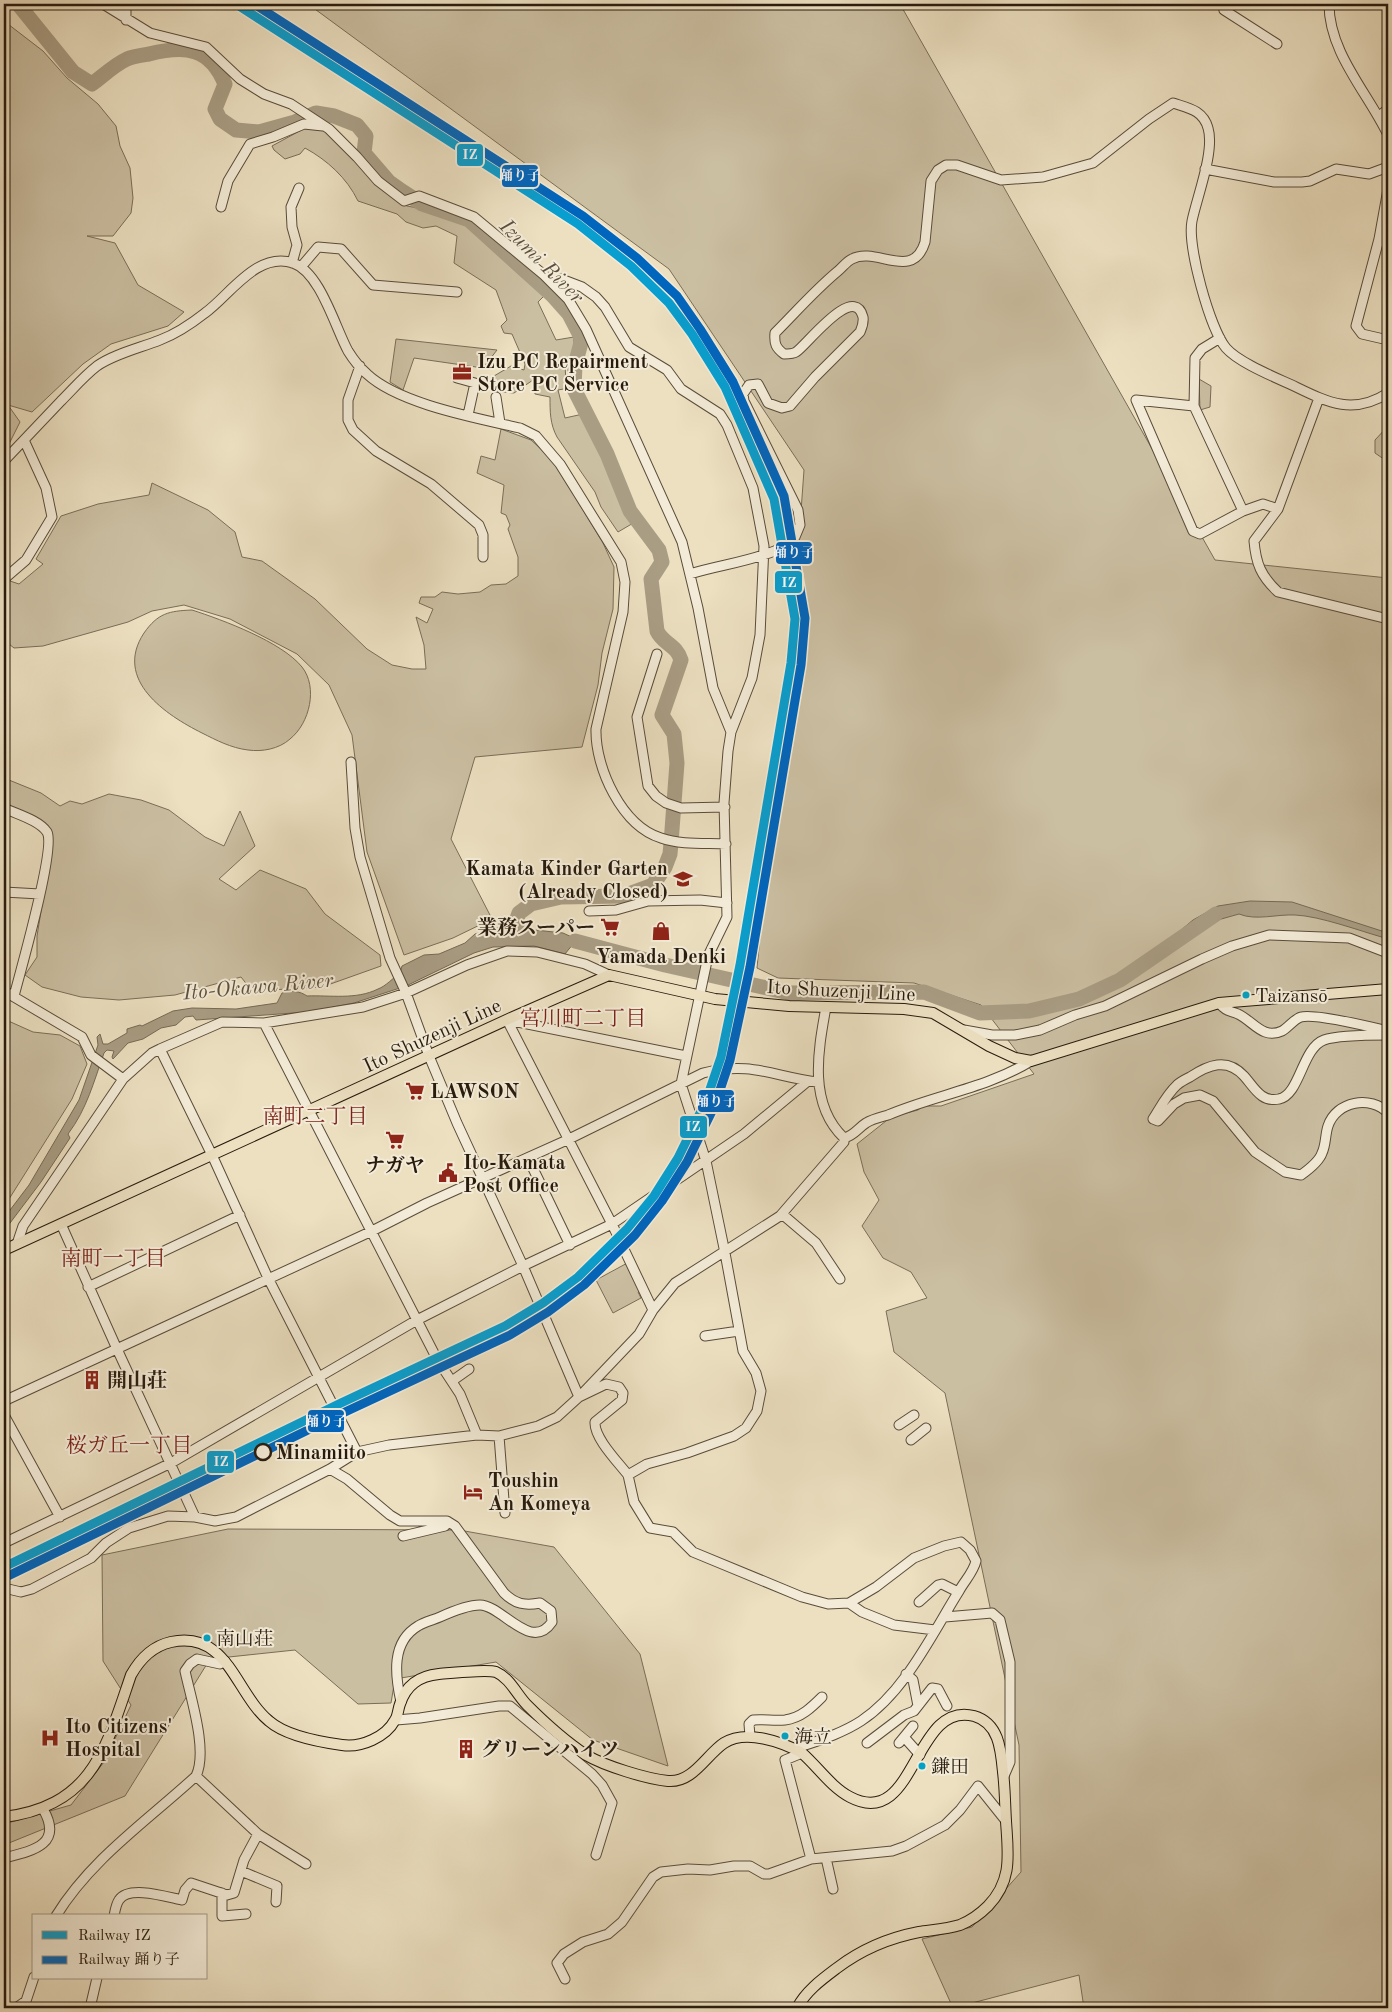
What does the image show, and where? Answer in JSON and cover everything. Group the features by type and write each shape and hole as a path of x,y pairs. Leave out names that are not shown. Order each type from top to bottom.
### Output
{"main road":[{"name":"Ito Shuzenji Line","path":"4,1250 609,975 699,996 789,1006 904,1008 933,1013 989,1046 1015,1058 1031,1060"},
{"path":"1031,1060 1219,1003 1388,990"},
{"path":"4,1817 43,1809 68,1793 92,1769 108,1741 131,1674 137,1665 150,1653 166,1643 183,1640 192,1640 207,1645 225,1661 259,1712 277,1728 286,1732 342,1745 352,1746 360,1744 375,1738 396,1720 400,1702 414,1681 436,1674 493,1671 505,1678 538,1716 586,1755 624,1770 668,1781 680,1780 689,1775 725,1742 750,1736 798,1751 842,1792 857,1800 872,1802 890,1796 899,1788 937,1726 960,1715 971,1715 980,1718 995,1733 1001,1750 1004,1776 1009,1851 1005,1882 997,1896 982,1912 960,1924 895,1937 864,1950 812,1988 797,2008"}],"street":[{"path":"103,4 126,20 150,33 206,47 240,79 264,94 291,104 325,126 357,157 378,181 404,201 420,196 474,217 568,298 586,329 682,542 698,608 713,688 731,732"},
{"path":"126,4 126,20"},
{"path":"1227,4 1224,10 1277,44"},
{"path":"1329,4 1329,16 1343,54 1362,93 1379,116 1388,135"},
{"path":"690,574 714,567 740,563 765,555 781,548 795,537 800,524 798,510 766,448 744,401 743,394 749,385 758,384 768,403 782,408 790,406 815,377 860,332 863,318 855,308 849,306 830,319 794,353 784,354 774,342 775,333 818,287 853,258 873,256 905,262 923,251 931,181 938,170 946,165 957,165 1001,180 1043,177 1093,163 1149,119 1173,104 1195,109 1208,127 1210,139 1192,223 1192,248 1203,293 1220,338 1226,348 1236,356 1319,398 1344,406 1366,405 1388,393"},
{"path":"1379,116 1388,109"},
{"path":"221,207 228,181 250,144 304,124 325,126"},
{"path":"1205,169 1274,182 1302,182 1310,181 1336,169 1370,174 1388,167"},
{"path":"292,263 297,245 292,227 291,207 299,188"},
{"path":"1388,189 1379,239 1356,326 1362,334 1388,340"},
{"path":"301,268 318,247 331,247 341,249 373,285 456,292"},
{"path":"4,460 82,379 98,366 187,327 260,266 270,263 292,263 310,275 349,352 368,376 409,398 520,428 536,436 545,445 571,480 621,562 625,582 623,612 596,729 596,744 601,763 618,801 628,815 639,825 652,835 662,839 675,842 726,844"},
{"path":"554,284 560,279 582,287 596,297 605,307 629,347 667,370 680,389 720,414 727,425 752,488 763,536 765,555 759,644 752,678 731,732 725,807 727,917 708,956 681,1084 706,1161 743,1352 756,1373 761,1391 758,1411 753,1421 734,1436 687,1453 647,1464 628,1475"},
{"path":"1220,338 1202,349 1196,358 1194,406 1243,510"},
{"path":"360,366 348,400 348,420 353,430 376,451 432,484 479,525 483,534 483,557"},
{"path":"457,378 475,383 468,415"},
{"path":"496,397 500,423"},
{"path":"1319,398 1278,509 1254,541 1258,566 1268,583 1278,592 1388,618"},
{"path":"1194,406 1136,400 1193,531 1200,534 1243,510 1263,504 1278,509"},
{"path":"4,579 26,560 52,518 46,488 24,440"},
{"path":"657,654 637,717 648,786 656,796 666,803 681,808 725,807"},
{"path":"351,762 355,828 360,857 390,958 406,993 429,1056 579,1397"},
{"path":"4,808 39,825 47,833 49,844 40,894 14,996"},
{"path":"4,892 40,894"},
{"path":"589,911 616,910 648,901 700,900 727,903"},
{"path":"960,1029 992,1035 1015,1035 1040,1030 1105,1006 1224,949 1269,935 1349,938 1388,953"},
{"path":"17,1244 23,1226 119,1076 160,1049 222,1022 264,1023 363,1007 406,993 467,965 508,951 537,952 585,964 609,975"},
{"path":"4,992 14,996 82,1037 91,1055 119,1076"},
{"path":"1219,1003 1226,1011 1238,1014 1260,1031 1270,1034 1282,1031 1300,1017 1323,1018 1388,1031"},
{"path":"826,1007 813,1081 830,1121 844,1138"},
{"path":"507,1020 686,1056"},
{"path":"507,1020 567,1140 612,1224 653,1310"},
{"path":"264,1023 437,1359 460,1394 477,1435"},
{"path":"1388,1035 1366,1035 1323,1040 1314,1047 1290,1092 1281,1099 1272,1099 1258,1095 1242,1074 1225,1064 1214,1064 1201,1069 1177,1085 1153,1119 1158,1121 1174,1104 1184,1098 1200,1095 1213,1101 1255,1152 1285,1172 1300,1175 1310,1169 1322,1155 1328,1125 1345,1107 1363,1101 1377,1104 1388,1113"},
{"path":"160,1049 212,1155 268,1278 357,1452"},
{"path":"844,1138 850,1137 867,1123 904,1108 985,1083 1013,1072 1031,1060"},
{"path":"4,1401 372,1231 427,1202 567,1140 703,1073 731,1068 765,1070 813,1081"},
{"path":"4,1543 171,1463 417,1320 523,1266 612,1224 744,1134 813,1081"},
{"path":"4,1588 21,1592 32,1589 90,1558 106,1543 129,1528 168,1516 195,1517 215,1521 236,1517 330,1469 357,1452 390,1445 477,1435 500,1436 538,1426 557,1417 579,1397 639,1334 653,1310 675,1283 725,1253 782,1214 844,1142 844,1138"},
{"path":"528,1158 570,1245"},
{"path":"782,1214 816,1243 840,1280"},
{"path":"88,1287 240,1215"},
{"path":"62,1224 88,1287 195,1517"},
{"path":"705,1336 739,1331"},
{"path":"452,1381 469,1369"},
{"path":"579,1397 606,1384 619,1386 623,1393 622,1400 595,1422 598,1436 628,1475 634,1502 650,1528 672,1532 693,1552 802,1597 828,1604 849,1603 914,1558 944,1546 961,1542 970,1550 976,1561 973,1571 958,1592 945,1617 906,1674 880,1706 860,1722 798,1751 785,1760 811,1859"},
{"path":"899,1425 914,1414"},
{"path":"4,1415 60,1517"},
{"path":"911,1440 926,1428"},
{"path":"500,1436 505,1513"},
{"path":"330,1469 347,1479 390,1515 400,1521 447,1521 455,1526 510,1600 522,1604 540,1602 551,1611 552,1622 547,1630 539,1633 517,1626 492,1608 480,1605 452,1612 419,1625 406,1634 400,1645 396,1676 400,1702"},
{"path":"403,1536 440,1526 455,1526"},
{"path":"919,1602 938,1585 942,1584 958,1592"},
{"path":"849,1603 862,1612 894,1625 935,1630"},
{"path":"945,1617 992,1614 1000,1620 1010,1662 1010,1762 1004,1776"},
{"path":"57,1914 70,1894 90,1870 196,1776 200,1768 201,1751 185,1671 197,1659 220,1664 225,1661"},
{"path":"906,1674 913,1680 918,1706"},
{"path":"867,1743 904,1715 914,1711 932,1688 938,1689 947,1706"},
{"path":"750,1736 749,1724 753,1720 785,1720 792,1718 808,1710 822,1697"},
{"path":"396,1720 510,1706 592,1774 602,1785 612,1803 596,1855"},
{"path":"914,1726 902,1740 920,1754"},
{"path":"196,1776 258,1834 306,1864"},
{"path":"565,1980 557,1963 564,1954 583,1942 608,1934 622,1922 653,1877 661,1872 750,1866 764,1874 769,1874 811,1859 892,1851 906,1846 945,1825 960,1810 978,1786 1006,1821"},
{"path":"4,1858 32,1851 46,1842 51,1833 47,1816 43,1809"},
{"path":"115,1914 118,1901 123,1896 151,1893 182,1900 185,1890 191,1883 227,1895 234,1893 244,1860 258,1834"},
{"path":"826,1858 833,1888"},
{"path":"241,1871 278,1886 276,1902"},
{"path":"222,1893 222,1916 246,1914"},
{"path":"16,2008 26,2001 33,1980"},
{"path":"90,2008 97,1980"}],"shaded area":[{"path":"308,4 900,4 1215,560 1388,578 1388,2008 1084,2008 1079,1975 953,2008 922,1939 972,1927 1021,1872 1019,1745 945,1393 894,1352 886,1311 927,1298 911,1272 883,1258 862,1226 879,1200 864,1172 857,1144 891,1117 918,1110 923,1106 941,1106 1034,1074 981,1005 914,983 778,978 757,968 804,470 669,269"},
{"path":"4,21 43,51 67,78 98,104 116,126 120,146 130,168 133,198 131,213 113,236 87,236 115,243 138,285 184,312 168,326 111,344 83,364 32,412 8,405 20,422 4,454"},
{"path":"315,127 329,133 398,201 407,206 439,212 467,222 546,294 538,302 556,340 574,337 574,352 565,365 566,382 569,388 558,390 565,418 583,414 626,509 635,522 618,532 601,507 595,492 557,437 550,413 550,397 535,394 533,380 514,393 493,391 490,383 494,376 511,366 524,370 525,364 512,334 504,333 501,326 507,320 496,290 454,263 457,236 436,226 423,228 406,222 397,214 358,201 336,170 305,148 300,154 285,159 272,146 305,128"},
{"path":"396,339 497,350 483,368 414,358 403,390 390,382"},
{"path":"1199,379 1211,386 1210,407 1200,410"},
{"path":"1388,426 1388,462 1375,453 1375,440"},
{"path":"501,429 531,440 557,467 603,543 614,567 613,609 602,653 598,685 582,747 475,757 451,839 492,919 453,938 404,955 367,852 352,735 329,685 297,654 230,619 184,605 152,611 128,622 43,646 14,648 4,640 4,586 10,581 19,584 43,564 36,559 61,516 98,504 149,495 152,483 208,510 235,532 242,557 262,561 315,599 367,649 392,665 412,669 426,669 424,645 416,617 427,623 433,609 419,603 421,597 435,597 442,592 458,594 480,592 491,585 506,584 518,576 518,557 508,529 510,525 506,515 501,513 504,485 477,473 481,456 495,460"},
{"path":"192,610 235,626 267,641 281,649 302,667 310,684 310,704 303,724 286,742 270,749 259,751 230,746 202,733 173,716 148,694 139,681 135,666 136,650 144,633 154,621 165,614"},
{"path":"4,778 41,793 60,806 70,801 82,804 109,794 141,800 169,810 205,837 224,846 240,811 255,846 219,879 236,890 260,870 306,889 325,914 380,955 381,966 322,987 252,991 241,977 175,995 119,1000 81,997 42,987 25,975 37,957 37,936 52,843 50,831 4,806"},
{"path":"1250,901 1292,902 1388,933 1388,941 1385,938 1340,924 1305,916 1252,917 1239,914 1193,927 1173,948 1181,930 1193,920 1218,906"},
{"path":"507,924 525,924 535,930 563,933 600,950 573,944 565,954 534,946 493,947 474,953 406,986 354,1003 307,1012 196,1020 193,1016 185,1017 176,1025 161,1028 143,1039 128,1043 113,1059 114,1051 107,1050 104,1053 85,1105 68,1134 70,1138 41,1182 4,1231 4,1218 29,1185 79,1100 98,1045 97,1037 100,1034 103,1044 108,1044 127,1033 127,1029 142,1026 173,1011 192,1008 236,1009 277,1003 282,993 288,992 295,991 307,996 361,995 381,988 400,973 402,966 424,955 439,954 465,943 475,934"},
{"path":"4,1019 33,1032 60,1035 80,1046 87,1064 72,1099 4,1207"},
{"path":"631,1261 645,1288 638,1292 641,1298 613,1313 596,1280"},
{"path":"228,1529 459,1530 554,1547 640,1654 668,1766 593,1740 496,1662 395,1679 391,1703 358,1704 295,1650 210,1659 125,1796 4,1845 4,1824 71,1805 104,1762 131,1705 103,1661 102,1555"}],"waterway":[{"name":"Izumi River","path":"18,4 73,72 92,84 129,58 162,51 185,50 204,56 212,62 219,72 225,84 215,109 220,119 236,130 259,132 295,122 316,113 334,116 357,125 366,136 364,153 389,182 422,204 469,220 553,296 569,314 582,339 575,365 574,389 607,454 630,511 659,550 662,562 651,579 657,631 676,651 681,660 662,715 674,734 677,763 670,854 665,867 653,885 623,896 561,897 531,904 519,913 511,935"},
{"name":"Ito-Okawa River","path":"575,941 665,965 789,993 924,992 980,1013 1029,1011 1079,999 1120,980 1216,914"}],"rail line":[{"name":"IZ","path":"4,1567 341,1403 505,1326 543,1303 578,1277 627,1229 654,1196 678,1158 706,1101 721,1057 740,965 791,663 795,619 774,499 725,387 692,334 669,303 631,266 578,224 236,4"},
{"name":"踊り子","path":"8,1576 345,1412 510,1335 548,1312 584,1285 635,1235 662,1201 687,1162 715,1105 730,1060 750,967 801,665 805,618 784,496 733,382 677,296 637,258 583,216 254,4"}],"place":[{"name":"Izu PC Repairment Store PC Service","path":"462,372"},
{"name":"Kamata Kinder Garten (Already Closed)","path":"683,879"},
{"name":"業務スーパー","path":"610,927"},
{"name":"Yamada Denki","path":"661,931"},
{"name":"Taizansō","path":"1246,995"},
{"name":"LAWSON","path":"415,1091"},
{"name":"ナガヤ","path":"395,1140"},
{"name":"Ito-Kamata Post Office","path":"448,1173"},
{"name":"開山荘","path":"92,1380"},
{"name":"Minamiito","path":"263,1452"},
{"name":"Toushin An Komeya","path":"473,1492"},
{"name":"南山荘","path":"207,1638"},
{"name":"海立","path":"785,1736"},
{"name":"Ito Citizens' Hospital","path":"50,1738"},
{"name":"グリーンハイツ","path":"466,1749"},
{"name":"鎌田","path":"922,1766"}],"district":[{"name":"宮川町二丁目","path":"583,1018"},
{"name":"南町二丁目","path":"315,1116"},
{"name":"南町一丁目","path":"113,1258"},
{"name":"桜ガ丘一丁目","path":"129,1445"}]}
